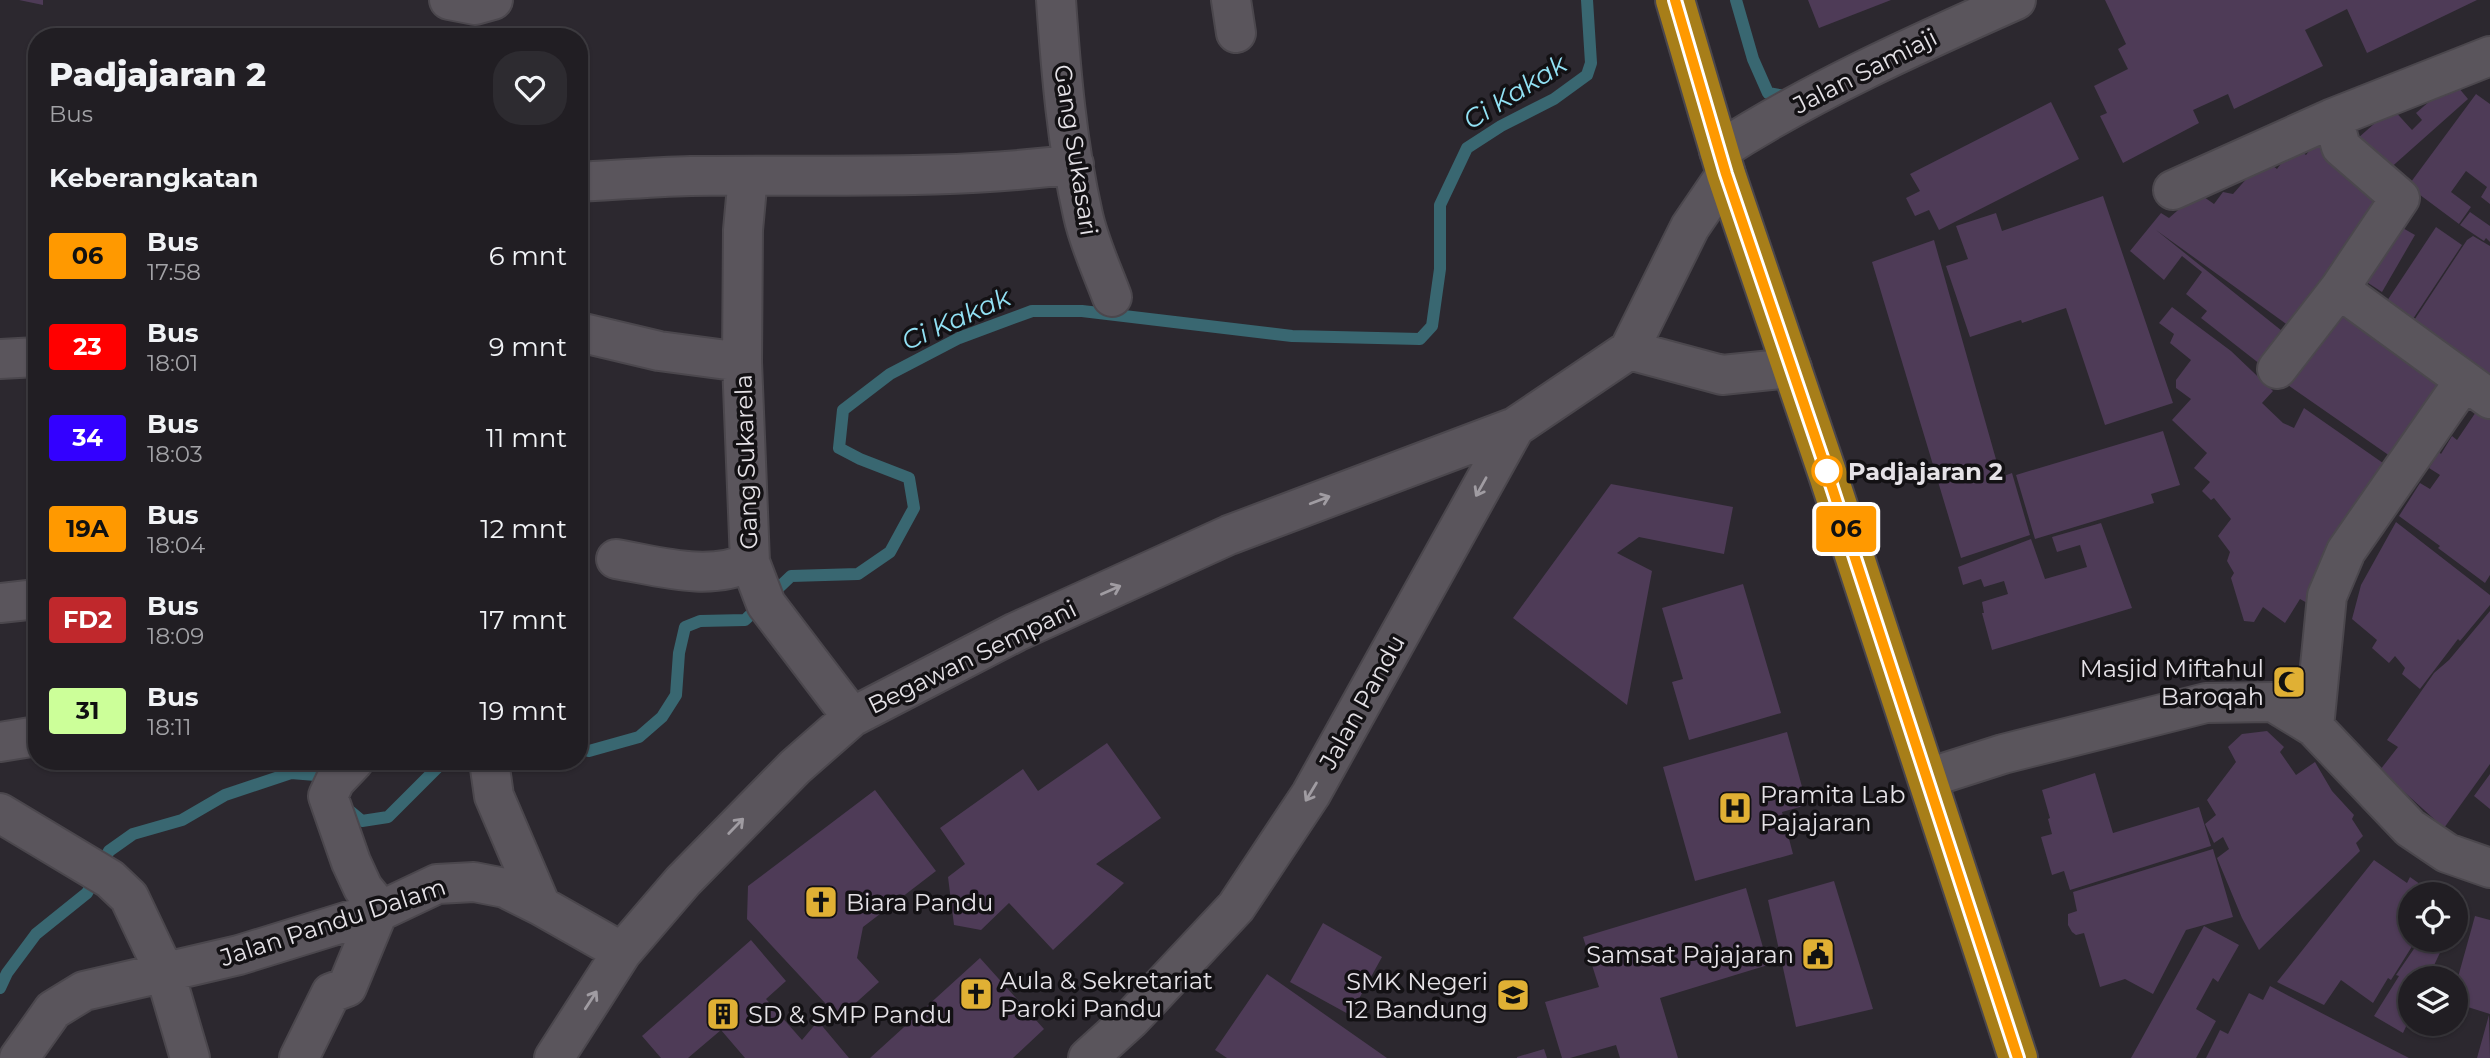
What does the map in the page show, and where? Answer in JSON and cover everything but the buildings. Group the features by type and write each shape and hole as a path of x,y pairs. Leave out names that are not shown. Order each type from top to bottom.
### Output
{"highway":[{"path":"1675,0 1722,162 1928,778 2018,1058"}],"street":[{"name":"Gang Sukasari","path":"1056,0 1063,85 1074,164 1086,226 1112,297"},
{"name":"Jalan Samiaji","path":"1722,162 1771,118 1930,38 2016,0"},
{"path":"2173,190 2333,118 2490,56"},
{"path":"2277,369 2339,289 2400,198 2341,147 2333,118"},
{"name":"Jalan Pandu","path":"1088,1058 1131,1019 1236,907 1311,794 1515,427 1629,350 1722,162"},
{"path":"588,182 687,176 1012,172 1074,164"},
{"name":"Gang Sukarela","path":"748,176 743,230 742,362 756,579"},
{"path":"2314,727 2327,596 2346,551 2477,390 2339,289"},
{"path":"588,334 659,351 742,362"},
{"path":"1629,350 1722,375 1792,368"},
{"path":"0,359 28,358"},
{"name":"Begawan Sempani","path":"554,1058 622,952 683,881 795,767 852,717 1016,632 1229,535 1515,427"},
{"path":"616,559 688,572 734,570 756,579 852,717"},
{"path":"0,603 28,600"},
{"path":"1928,778 2003,754 2206,704 2273,702 2314,727 2410,828 2447,853 2490,868"},
{"path":"0,742 28,737"},
{"path":"490,770 494,796 541,906"},
{"path":"299,1058 331,993 347,987 379,911 363,888 351,862 339,779"},
{"path":"0,813 95,870 129,897 165,973 190,1058"},
{"name":"Jalan Pandu Dalam","path":"19,1058 53,1010 84,991 239,955 379,911 437,884 491,884 519,894 622,952"}],"waterway":[{"name":"Ci Kakak","path":"588,751 639,737 662,717 676,695 679,653 685,627 700,621 745,620 791,576 858,574 890,552 914,508 909,478 839,448 843,410 890,374 959,338 1032,311 1082,311 1292,336 1420,339 1432,326 1440,269 1440,205 1467,148 1501,126 1554,99 1587,75 1591,63 1587,0"},
{"path":"1736,0 1753,59 1768,93 1785,96 1791,93"},
{"name":"Ci Kakak","path":"344,806 362,821 388,817 435,770"},
{"name":"Ci Kakak","path":"0,988 7,973 36,934 87,893 109,851 133,834 182,820 225,795 291,773 328,776 330,781"}],"bus line":[{"name":"06","path":"1675,0 1726,174 1828,475 2018,1058"}],"place":[{"name":"Padjajaran 2","path":"1827,471"},
{"name":"Masjid Miftahul Baroqah","path":"2289,682"},
{"name":"Pramita Lab Pajajaran","path":"1735,808"},
{"name":"Biara Pandu","path":"821,902"},
{"name":"Samsat Pajajaran","path":"1818,954"},
{"name":"Aula & Sekretariat Paroki Pandu","path":"976,994"},
{"name":"SMK Negeri 12 Bandung","path":"1513,995"},
{"name":"SD & SMP Pandu","path":"723,1014"}]}
